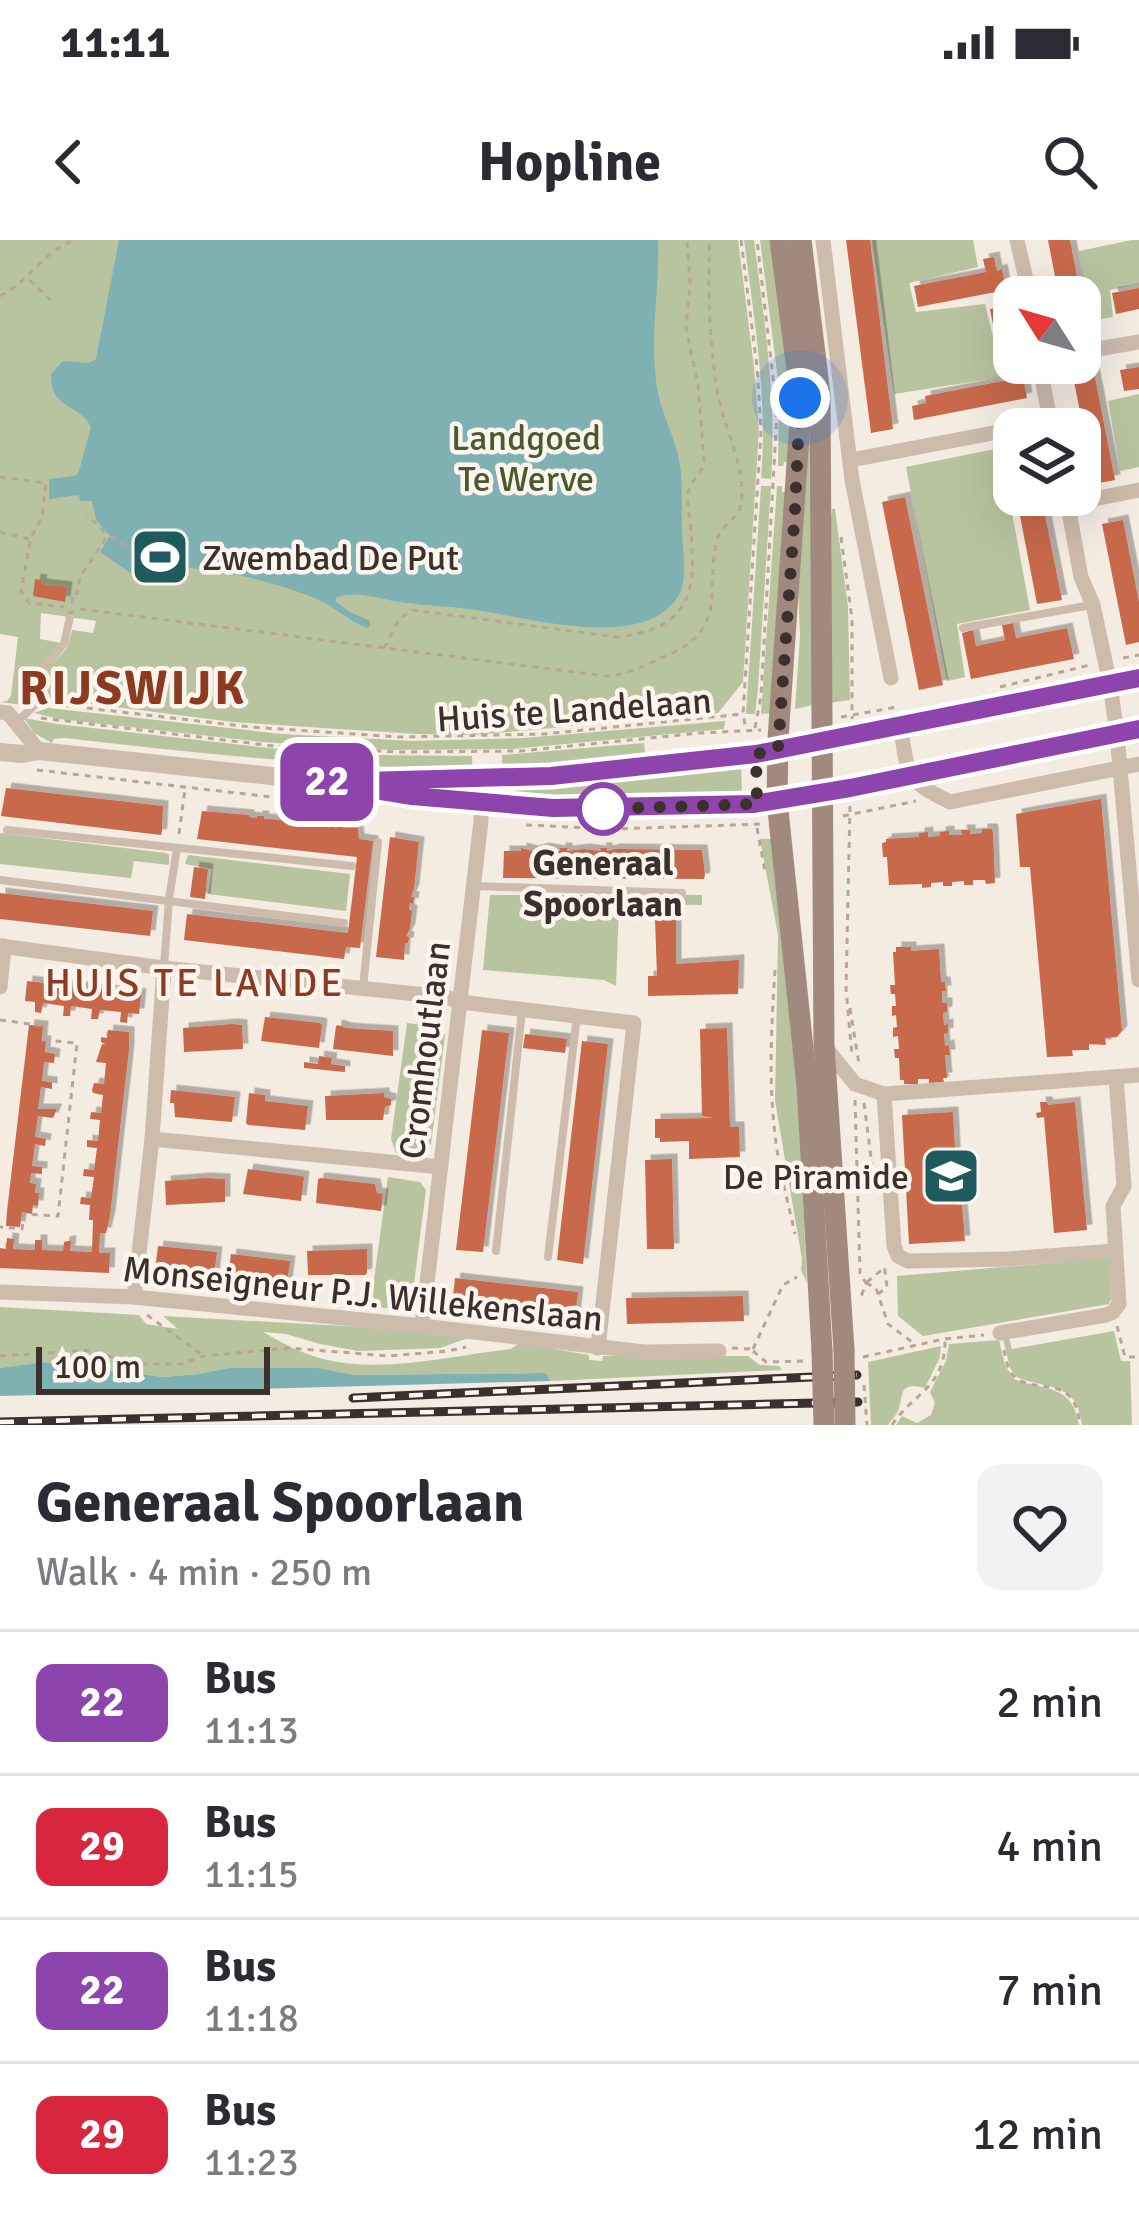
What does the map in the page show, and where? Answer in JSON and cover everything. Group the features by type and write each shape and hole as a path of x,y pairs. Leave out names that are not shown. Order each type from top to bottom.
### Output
{"main road":[{"path":"780,240 800,421 767,802 807,1086 833,1351 845,1425"},
{"path":"801,240 820,394 824,1045 833,1351 824,1425"}],"street":[{"path":"823,240 852,480 891,678"},
{"path":"1018,240 1026,276"},
{"path":"1101,348 1139,342"},
{"path":"851,460 993,433"},
{"path":"1101,495 1139,490"},
{"path":"1070,516 1081,578 1093,604 1110,684 1139,980"},
{"name":"Huis te Landelaan","path":"326,782 591,773 1139,678"},
{"path":"0,712 21,719 39,751"},
{"path":"902,716 909,776 950,802 1139,764"},
{"name":"Huis te Landelaan","path":"0,752 39,751 482,804 572,809 767,802 1139,729"},
{"name":"Huis te Landelaan","path":"0,740 39,751"},
{"name":"Cromhoutlaan","path":"422,1326 481,780"},
{"path":"0,987 2,946 634,1023 598,1348"},
{"path":"134,1298 164,968"},
{"path":"824,1045 859,1086 884,1094 1139,1075"},
{"path":"1000,1333 1114,1312 1120,1300 1113,1206 1124,1186 1116,1077"},
{"path":"884,1094 898,1256 908,1261 1116,1251"},
{"path":"152,1139 441,1167"},
{"name":"Monseigneur P.J. Willekenslaan","path":"0,1292 134,1298 665,1354 719,1351"}],"lane":[{"path":"963,628 1093,604"},
{"path":"21,719 34,707 46,665 66,641 70,612"},
{"path":"7,830 352,866"},
{"path":"363,988 378,842"},
{"path":"164,968 177,848"},
{"path":"0,880 344,923"},
{"path":"473,886 682,893"},
{"path":"496,1251 522,1011"},
{"path":"548,1257 577,1016"}],"path":[{"path":"0,296 28,278 53,250 76,240"},
{"path":"385,648 400,618 410,610 617,637 666,621 683,606 694,568 688,493 704,465 698,384 686,332 691,284 687,240"},
{"path":"0,477 46,483 42,518 30,540 22,578 23,597 31,603 70,612 609,676 633,671 697,638 709,612 717,537 736,516 742,495 718,396 710,240"},
{"path":"741,240 761,421 743,714 746,731"},
{"path":"757,240 777,416 755,730 771,744"},
{"path":"28,278 54,303"},
{"path":"70,612 80,577 106,538 87,515"},
{"path":"0,532 30,540"},
{"path":"110,536 154,566"},
{"path":"986,690 1139,655"},
{"name":"Huis te Landelaan","path":"34,707 60,704 251,728 421,738 544,734 743,714"},
{"path":"852,725 853,704"},
{"path":"822,730 902,716"},
{"name":"Huis te Landelaan","path":"21,719 274,746 400,752 520,751 755,730 771,744"},
{"path":"177,848 185,788"},
{"path":"850,788 846,989 874,1178"},
{"path":"766,874 759,846 767,802"},
{"path":"775,971 770,1050 773,1112 797,1241"},
{"path":"0,1020 45,1025 44,1040 77,1043 58,1216 24,1214 22,1229 0,1227"},
{"path":"859,1086 860,1273 874,1286 888,1324 918,1346"},
{"path":"878,1294 886,1287 882,1245"},
{"path":"866,1282 885,1268"},
{"path":"752,1351 783,1286 798,1276"},
{"path":"134,1298 150,1318 204,1356"},
{"path":"1114,1312 1125,1358 1139,1358"},
{"path":"868,1357 1000,1333 1007,1364 1016,1378 1060,1390 1076,1406 1081,1425"},
{"path":"892,1425 928,1390 944,1356 944,1340"},
{"path":"0,1356 92,1350 131,1364 181,1364 204,1356 304,1348 389,1356 448,1352 472,1345"},
{"path":"719,1351 743,1347 766,1362 794,1362"}],"green space":[{"name":"Landgoed Te Werve","path":"0,240 738,240 759,430 743,682 718,713 474,735 233,722 43,701 48,669 67,648 72,630 93,633 96,621 41,613 40,639 61,643 42,665 35,700 31,706 0,702 11,696 18,637 0,634"},
{"path":"744,240 754,240 765,329 771,479 761,478 761,388"},
{"path":"760,240 776,240 793,377 790,462 783,466 778,466 779,388"},
{"path":"784,240 797,240 814,372 817,704 795,709 800,636"},
{"path":"872,240 973,240 978,267 909,283 916,312 985,304 993,336 993,379 894,394"},
{"path":"1139,240 1139,284 1110,290 1113,317 1101,319 1101,276 1083,276 1079,251"},
{"path":"1139,394 1139,467 1120,471 1108,401"},
{"path":"993,449 993,516 1013,516 1030,610 957,624 965,677 947,681 906,467"},
{"path":"761,486 771,486 758,688 755,714 746,714"},
{"path":"777,486 788,492 773,713 761,714"},
{"path":"832,509 848,607 850,700 829,703 827,547"},
{"path":"48,708 282,734 412,741 524,738 725,721 724,729 512,749 390,750 262,742 34,713"},
{"path":"24,718 288,750 472,756 473,774 65,738 52,743 34,733"},
{"path":"644,743 645,753 637,756 502,768 502,755"},
{"path":"741,764 742,793 640,801 502,798 503,784"},
{"path":"0,833 166,853 169,865 134,861 131,878 0,864"},
{"path":"760,839 773,839 793,996 807,1283 801,1270 775,1101 778,935"},
{"path":"188,855 350,874 346,911 208,894 212,869 185,864"},
{"path":"490,895 702,895 702,905 619,904 616,986 604,980 483,970"},
{"path":"407,1023 440,1027 445,1035 431,1144 411,1154 396,1153 391,1139"},
{"path":"388,1177 420,1182 426,1190 412,1299 392,1309 377,1307 372,1294"},
{"path":"1109,1258 1109,1304 923,1336 898,1316 897,1276"},
{"path":"0,1307 139,1315 146,1324 178,1329 163,1316 468,1338 440,1348 358,1351 263,1332 323,1359 369,1365 511,1349 520,1343 602,1361 603,1356 748,1356 760,1365 782,1370 550,1381 543,1373 355,1375 317,1368 229,1368 164,1377 43,1362 0,1368"},
{"path":"1114,1331 1121,1361 1130,1361 1132,1425 1082,1425 1067,1394 1017,1377 1003,1339 1009,1338 1012,1349"},
{"path":"999,1340 1014,1379 1064,1395 1079,1425 896,1425 902,1416 917,1423 931,1415 935,1403 930,1392 949,1344"},
{"path":"941,1346 925,1388 906,1388 888,1425 871,1425 868,1362"}],"water":[{"name":"Landgoed Te Werve","path":"119,240 658,240 655,369 681,473 684,570 680,593 665,611 617,627 559,624 360,595 337,597 335,601 350,612 370,621 367,628 317,599 238,575 156,564 144,582 100,552 110,536 96,520 92,501 80,501 79,495 49,499 49,479 75,476 79,471 91,427 55,395 51,374 63,361 96,359"},
{"path":"43,1362 164,1377 229,1368 318,1368 355,1375 544,1373 550,1381 0,1396 0,1368"}],"building":[{"path":"846,240 870,240 893,429 871,433"},
{"path":"1048,240 1070,240 1077,276 1055,276"},
{"path":"994,257 997,271 1002,269 1003,276 993,276 993,293 918,307 914,286 986,272 983,259"},
{"path":"1139,288 1139,309 1116,314 1112,293"},
{"path":"1139,367 1139,389 1124,391 1120,370"},
{"path":"993,383 1024,384 1027,398 914,420 912,406 926,403 925,396"},
{"path":"1075,384 1096,384 1101,408 1079,408"},
{"path":"1101,408 1115,480 1101,483"},
{"path":"905,497 943,685 919,690 882,502"},
{"path":"1020,516 1045,516 1062,600 1037,604"},
{"path":"1123,520 1139,602 1139,642 1126,645 1102,524"},
{"path":"35,579 67,587 65,602 33,596"},
{"path":"1013,623 1016,638 1067,628 1074,659 971,679 962,633 973,630 976,646 1005,640 1002,625"},
{"path":"6,788 163,806 161,835 1,816"},
{"path":"1101,799 1122,1031 1117,1037 1105,1038 1106,1045 1089,1044 1089,1050 1072,1050 1073,1056 1047,1057 1030,867 1020,867 1016,814"},
{"path":"202,811 358,828 359,839 373,841 360,948 346,947 344,959 184,940 187,914 348,933 357,857 197,839"},
{"path":"982,829 993,833 995,883 973,880 973,885 964,885 964,881 943,886 943,882 922,888 922,884 889,885 882,843 886,839 928,832 928,837 949,831 949,835 962,835 961,830 982,833"},
{"path":"390,837 419,842 404,960 376,957"},
{"path":"702,850 705,875 704,879 503,878 504,851"},
{"path":"194,867 208,869 205,899 190,897"},
{"path":"0,893 153,911 150,936 0,919"},
{"path":"655,919 676,919 676,964 739,960 738,994 648,996 648,976 657,976"},
{"path":"896,947 939,949 946,991 942,991 942,1003 947,1003 945,1046 949,1045 950,1055 945,1055 944,1082 918,1079 918,1084 904,1084 900,1080 894,1049 899,1049 898,1036 893,1037 895,994 890,985 895,985"},
{"path":"27,981 141,994 139,1014 128,1013 127,1023 120,1022 121,1012 100,1010 98,1019 91,1019 92,1009 71,1006 70,1016 63,1016 64,1006 43,1003 41,1013 35,1012 35,1002 25,1001"},
{"path":"265,1017 320,1023 319,1048 261,1041"},
{"path":"29,1025 43,1026 45,1052 55,1054 54,1063 44,1062 42,1081 52,1082 52,1089 41,1087 38,1109 57,1109 53,1118 38,1116 35,1137 46,1139 45,1146 35,1144 32,1166 42,1167 42,1174 31,1173 30,1183 36,1184 38,1206 33,1205 32,1214 22,1212 20,1227 6,1226 7,1211"},
{"path":"242,1025 243,1049 184,1052 183,1028"},
{"path":"338,1025 393,1031 393,1056 333,1049"},
{"path":"727,1028 730,1127 739,1127 740,1157 689,1159 689,1141 655,1138 655,1119 714,1118 702,1116 700,1029"},
{"path":"108,1030 129,1032 110,1216 106,1233 100,1233 99,1253 110,1253 109,1273 0,1268 0,1248 6,1249 7,1238 14,1239 13,1249 35,1250 35,1240 42,1240 42,1250 63,1251 64,1242 71,1241 70,1251 92,1252 90,1205 80,1204 81,1197 91,1198 94,1177 83,1176 84,1169 94,1170 97,1148 87,1147 87,1140 98,1141 100,1120 90,1119 91,1112 101,1113 103,1095 92,1090 94,1083 104,1084 106,1063 96,1062 102,1044 106,1045 101,1037 107,1038"},
{"path":"482,1030 509,1033 483,1252 456,1250"},
{"path":"525,1034 567,1039 565,1053 523,1048"},
{"path":"582,1041 608,1044 583,1264 557,1260"},
{"path":"319,1056 345,1066 345,1072 304,1068 304,1062 318,1064"},
{"path":"171,1090 235,1097 232,1122 175,1117"},
{"path":"249,1093 265,1095 265,1101 308,1106 305,1130 248,1125"},
{"path":"384,1093 391,1105 385,1107 383,1120 326,1120 325,1096"},
{"path":"1040,1102 1075,1102 1087,1230 1054,1233 1044,1117 1037,1118 1036,1113 1041,1112"},
{"path":"953,1112 958,1205 962,1205 965,1241 909,1244 902,1115"},
{"path":"672,1159 674,1249 647,1249 645,1160"},
{"path":"248,1169 304,1177 301,1201 243,1194"},
{"path":"321,1178 375,1184 377,1193 383,1194 381,1211 316,1203"},
{"path":"225,1179 225,1202 166,1205 165,1181"},
{"path":"158,1246 217,1252 214,1277 157,1272"},
{"path":"367,1249 365,1275 308,1275 307,1251"},
{"path":"231,1254 290,1261 287,1285 228,1279"},
{"path":"455,1278 578,1292 575,1319 452,1305"},
{"path":"743,1296 744,1321 627,1324 626,1298"}],"railway":[{"path":"353,1398 857,1375"},
{"path":"0,1422 858,1402"}],"bus line":[{"name":"22","path":"1139,678 756,754 551,776 326,782 412,796 553,808 770,803 1139,729"}],"place":[{"name":"Zwembad De Put","path":"160,557"},
{"name":"Generaal Spoorlaan","path":"603,809"},
{"name":"De Piramide","path":"951,1176"}],"district":[{"name":"RIJSWIJK","path":"133,687"},
{"name":"HUIS TE LANDE","path":"195,982"}],"route":[{"path":"603,809 599,809 757,804 756,754 778,749 800,398"}]}
